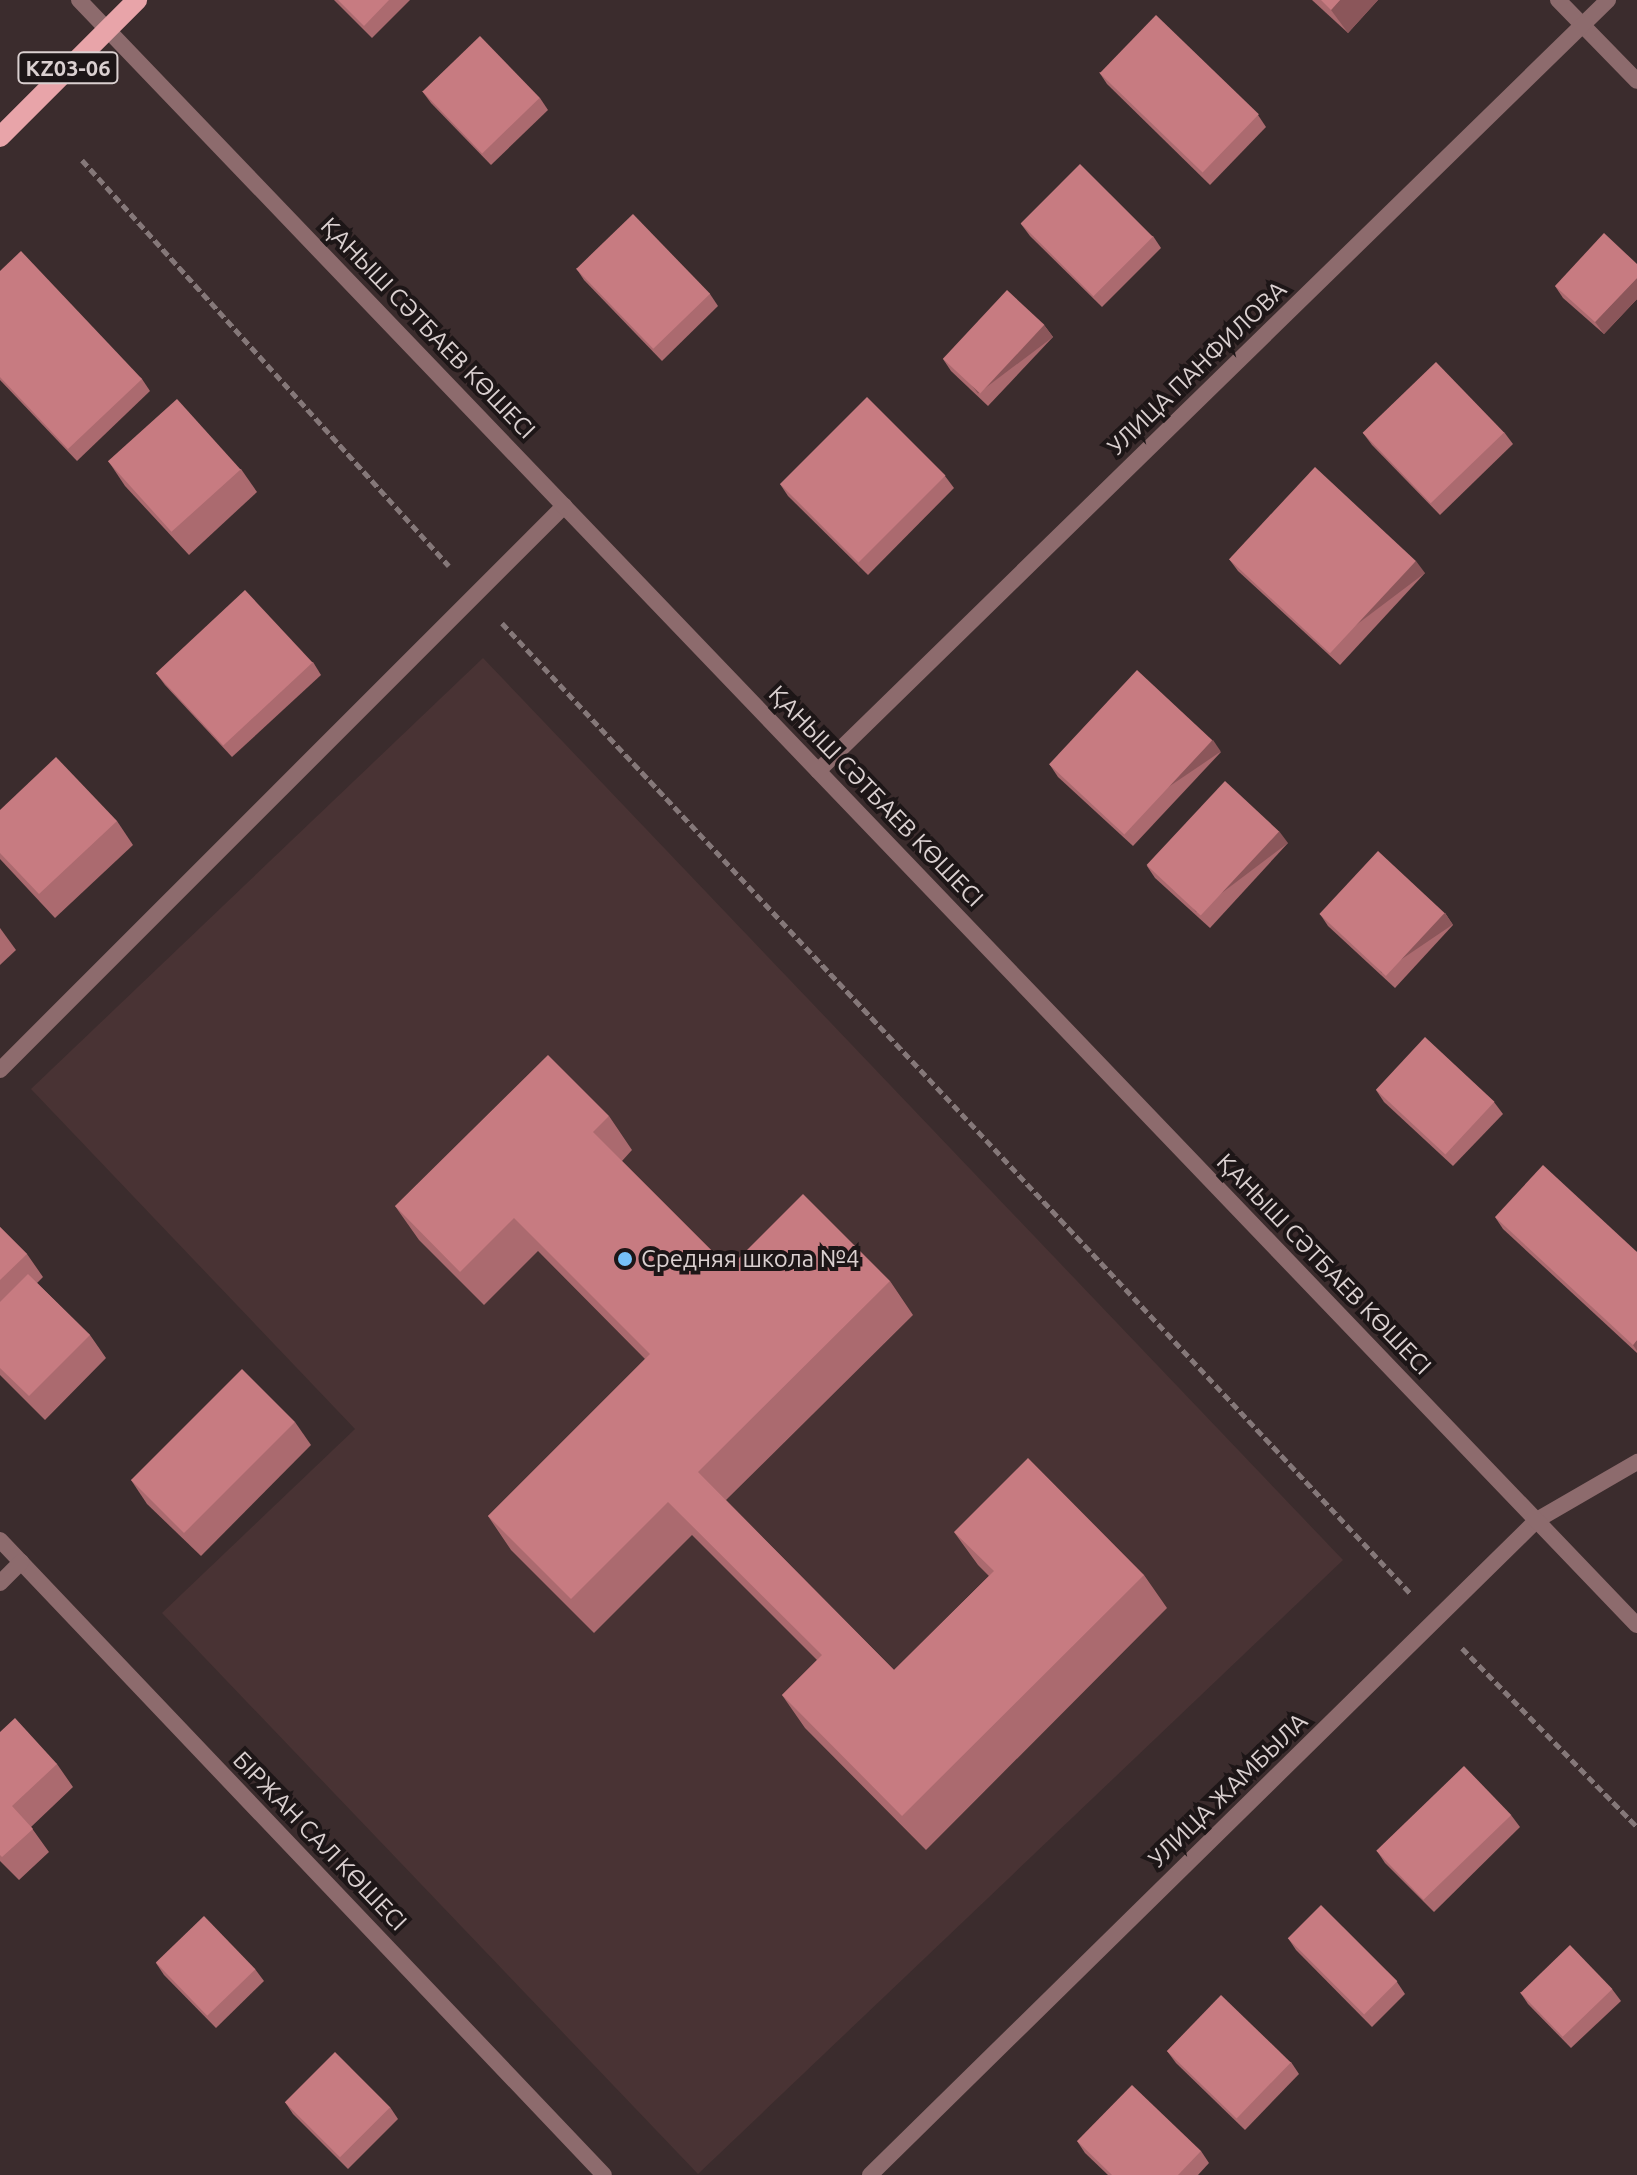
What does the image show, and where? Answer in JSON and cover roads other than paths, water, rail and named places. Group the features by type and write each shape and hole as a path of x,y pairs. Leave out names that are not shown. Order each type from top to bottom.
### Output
{"main road":[{"name":"KZ03-06","path":"0,137 137,0"}],"street":[{"name":"ҚАНЫШ СӘТБАЕВ КӨШЕСІ","path":"79,0 1637,1625"},
{"path":"1558,0 1637,81"},
{"name":"УЛИЦА ПАНФИЛОВА","path":"818,771 1608,0"},
{"path":"0,1070 564,506"},
{"name":"УЛИЦА ЖАМБЫЛА","path":"870,2175 1537,1520 1637,1462"},
{"name":"БІРЖАН САЛ КӨШЕСІ","path":"0,1540 604,2175"},
{"path":"0,1583 21,1562"}],"place":[{"name":"Средняя школа №4","path":"625,1259"}]}
